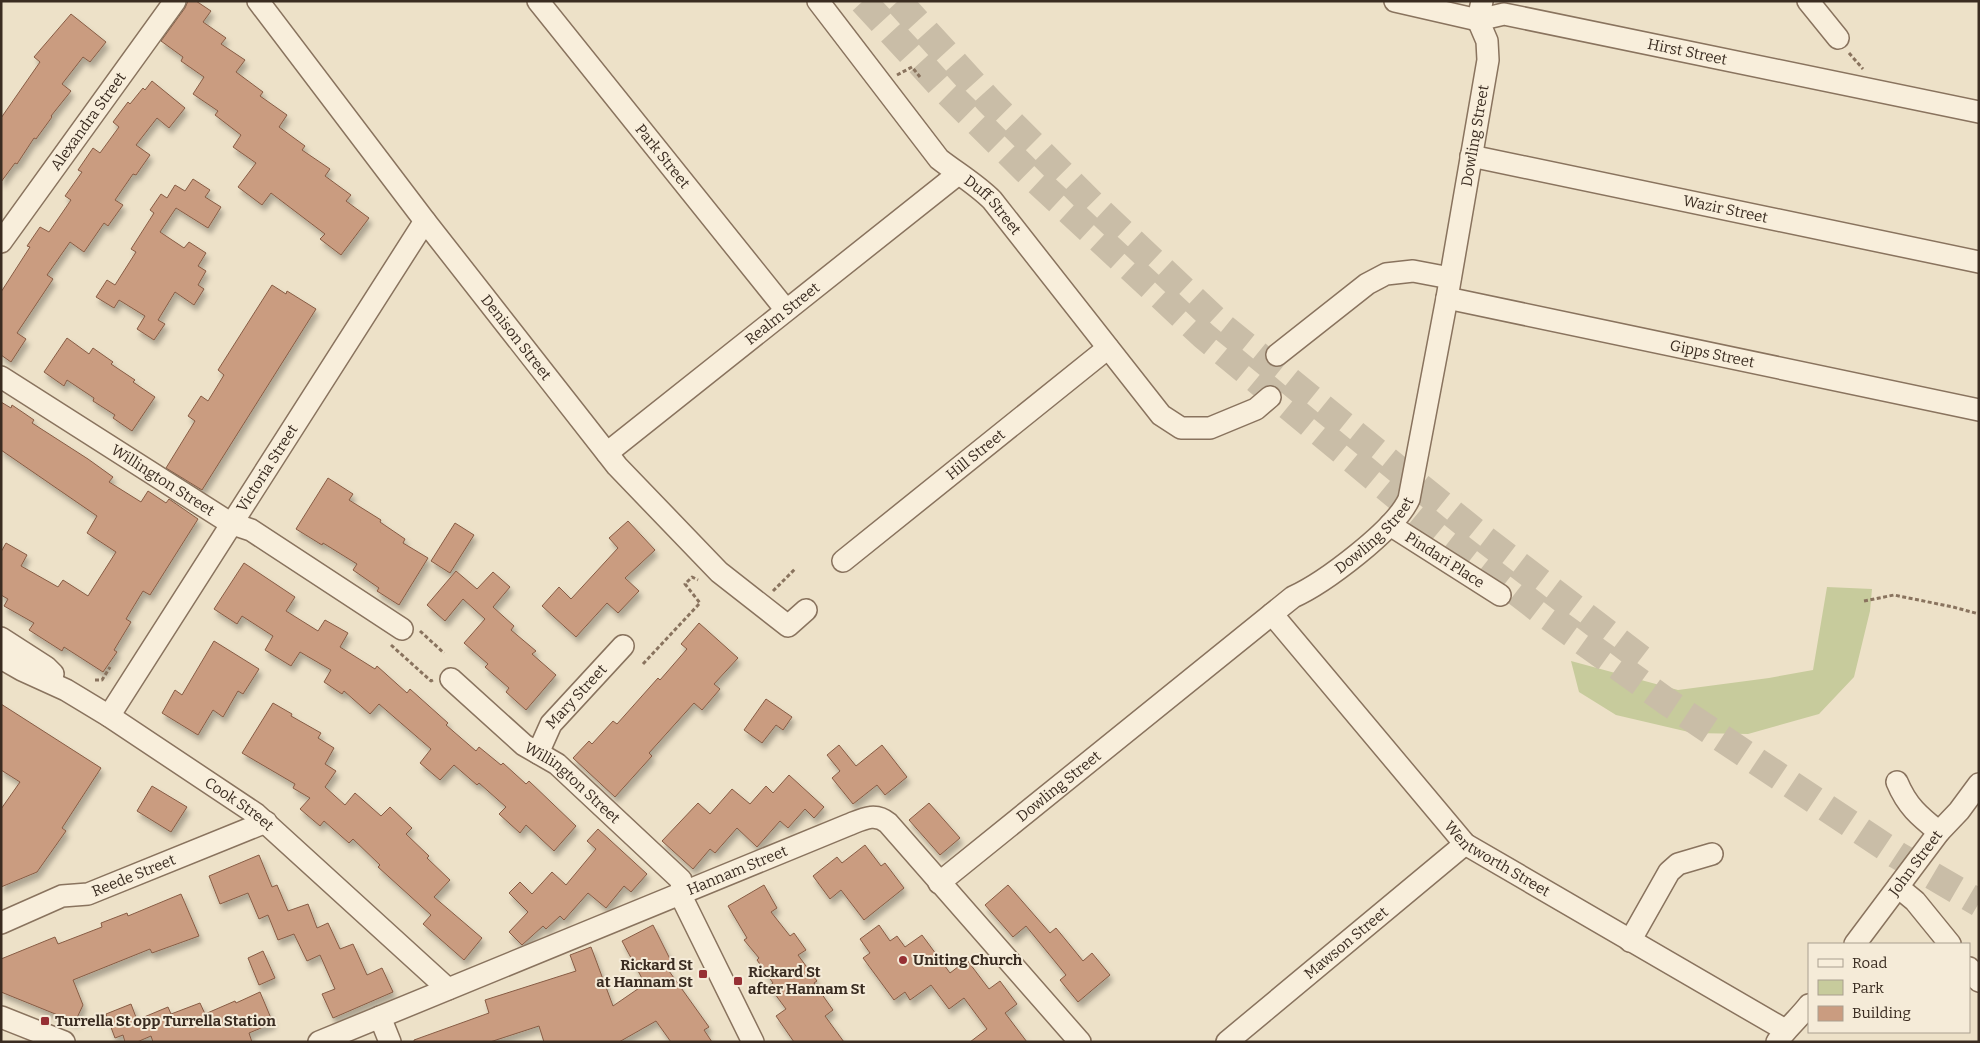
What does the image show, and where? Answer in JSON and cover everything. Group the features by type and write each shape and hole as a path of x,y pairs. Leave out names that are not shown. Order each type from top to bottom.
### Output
{"street":[{"name":"Alexandra Street","path":"1,242 175,1"},
{"name":"Denison Street","path":"258,1 425,221 617,466 718,572 759,604 788,626 806,610"},
{"name":"Park Street","path":"538,1 786,310"},
{"name":"Duff Street","path":"818,1 822,9 939,159 958,174 976,184 992,200 1161,415 1181,428 1210,428 1256,409 1270,397"},
{"name":"Hirst Street","path":"1395,1 1504,14 1979,112"},
{"path":"1808,1 1838,38"},
{"name":"Dowling Street","path":"939,883 1293,597 1308,590 1365,548 1404,510 1409,498 1488,60 1487,41 1480,11"},
{"name":"Wazir Street","path":"1471,156 1979,262"},
{"name":"Realm Street","path":"607,453 958,174"},
{"name":"Victoria Street","path":"109,716 230,523 425,221"},
{"name":"Gipps Street","path":"1277,355 1367,284 1386,274 1413,271 1448,288 1979,410"},
{"name":"Hill Street","path":"843,561 1108,348"},
{"name":"Willington Street","path":"1,377 230,523 250,530 402,633"},
{"name":"Pindari Place","path":"1390,525 1500,595"},
{"name":"Wentworth Street","path":"1272,614 1465,844 1630,941 1781,1036"},
{"path":"1,638 46,667 66,690"},
{"name":"Mary Street","path":"538,753 551,724 624,646"},
{"name":"Cook Street","path":"1,658 66,690 109,716 266,822 448,989"},
{"name":"Willington Street","path":"451,679 524,745 557,764 681,880 683,900 753,1042"},
{"path":"1897,782 1904,799 1912,810 1939,832"},
{"name":"John Street","path":"1856,943 1939,832 1959,811 1979,784"},
{"name":"Hannam Street","path":"319,1042 866,817 873,817 880,818 888,823 1080,1042"},
{"name":"Reede Street","path":"1,923 62,896 88,894 266,822"},
{"name":"Mawson Street","path":"1227,1042 1465,844"},
{"path":"1630,941 1669,872 1678,864 1712,854"},
{"path":"1898,887 1914,901 1949,943"},
{"path":"1970,969 1979,981"},
{"path":"1781,1036 1795,1024 1808,1006"},
{"path":"1,1017 64,1042"},
{"path":"380,1017 390,1042"}],"path":[{"path":"1838,38 1882,93"},
{"path":"896,75 912,68 920,77"},
{"path":"768,596 795,569"},
{"path":"643,664 700,603 686,584 692,577"},
{"path":"1864,601 1894,596 1979,614"},
{"path":"402,633 444,653"},
{"path":"402,633 422,673"},
{"path":"95,680 102,680 110,667"}],"green space":[{"path":"1827,587 1872,589 1870,611 1854,677 1819,714 1748,734 1693,733 1616,715 1579,692 1571,661 1678,690 1813,670"}],"building":[{"path":"188,1 196,1 211,11 203,22 226,38 221,44 245,60 236,72 263,92 260,96 287,115 279,127 305,146 302,150 330,169 325,176 351,195 346,201 369,218 341,255 320,239 325,234 271,193 262,205 238,187 256,163 233,147 241,135 215,115 218,111 193,94 204,77 181,61 183,57 161,41"},
{"path":"71,14 106,42 90,62 83,57 62,84 71,91 36,139 34,138 17,164 15,163 1,182 1,118 40,62 34,57"},
{"path":"152,81 185,108 169,128 157,118 136,145 150,155 136,175 133,174 115,200 123,205 108,226 104,223 84,252 70,242 47,275 53,279 17,333 26,339 11,362 1,355 1,292 30,247 27,246 40,227 49,232 71,200 65,196 82,172 78,170 93,148 100,153 119,127 113,122 128,102 130,104 143,88 145,90"},
{"path":"193,179 210,190 205,197 221,207 208,228 176,208 160,232 184,248 189,242 206,253 198,266 206,271 198,285 204,289 194,305 175,292 158,320 165,324 154,340 137,329 145,316 119,300 114,308 96,297 107,280 115,285 136,252 131,249 154,213 150,210 161,194 167,198 175,185 185,191"},
{"path":"272,285 286,294 287,291 316,309 202,490 166,468 195,421 188,416 201,396 208,401 224,375 218,370"},
{"path":"67,338 89,354 93,348 113,362 111,364 135,380 133,382 155,397 132,431 113,418 115,415 93,401 94,398 67,380 64,386 44,372"},
{"path":"1,402 11,408 12,405 34,420 32,423 113,477 109,482 141,502 148,491 166,503 169,499 198,519 150,595 143,591 126,619 131,622 114,650 117,652 103,672 64,647 62,651 29,630 34,623 4,606 8,599 1,595 1,552 6,543 27,555 21,566 58,587 63,580 88,596 116,552 87,533 97,516 1,450"},
{"path":"328,478 353,494 349,500 381,520 380,522 405,539 403,543 428,558 399,605 377,591 379,588 353,570 357,564 296,529"},
{"path":"628,521 655,550 625,578 639,591 618,613 607,603 576,637 542,606 559,587 571,599 618,548 609,538"},
{"path":"455,523 474,535 450,573 431,561"},
{"path":"244,563 295,597 286,611 318,631 325,620 348,633 340,647 375,669 377,666 407,693 410,689 448,723 446,725 476,751 479,747 501,765 503,763 526,784 529,781 576,826 554,851 526,825 520,833 499,814 506,807 479,783 477,785 454,765 440,780 420,763 431,749 379,704 370,714 344,691 342,694 324,682 331,670 300,652 291,666 265,650 273,636 242,616 237,624 214,609"},
{"path":"456,571 477,589 493,572 510,587 493,607 514,626 511,630 536,651 532,654 556,675 526,710 506,692 509,688 485,667 488,664 464,643 485,619 463,599 445,621 427,605"},
{"path":"699,623 738,658 714,684 720,689 702,710 694,703 649,753 652,756 615,797 573,758 589,741 592,744 613,721 617,724 658,678 660,680 687,649 681,644"},
{"path":"214,641 259,669 243,694 238,691 223,717 213,710 198,735 162,713 175,690 182,695"},
{"path":"766,699 792,717 783,730 776,725 762,743 744,730"},
{"path":"273,703 321,733 318,738 334,748 325,764 336,771 325,787 345,805 355,793 381,816 390,807 412,828 406,834 450,880 434,897 482,938 464,960 423,924 431,915 378,867 380,865 353,839 349,843 324,821 320,826 300,809 310,798 293,788 295,784 242,753"},
{"path":"1,704 101,768 62,828 66,831 37,872 1,887 1,809 20,782 1,770"},
{"path":"839,745 856,766 882,745 907,777 885,795 877,785 853,804 832,778 840,771 827,755"},
{"path":"789,775 824,807 814,818 805,809 788,828 780,821 757,847 737,828 715,853 710,849 693,869 662,841 698,803 710,814 732,789 750,804 766,786 773,793"},
{"path":"152,786 187,807 171,832 137,811"},
{"path":"929,803 960,838 940,855 909,820"},
{"path":"598,829 647,874 631,892 624,886 606,908 588,893 564,920 560,916 546,929 543,926 522,945 509,932 528,912 509,893 520,882 532,894 552,872 566,885 596,849 587,841"},
{"path":"865,845 881,866 885,863 904,888 864,920 841,890 830,899 813,876 837,857 842,863"},
{"path":"259,855 272,887 277,885 288,911 308,904 317,928 328,923 340,949 353,944 367,975 382,968 393,992 333,1018 322,994 335,989 320,955 307,961 294,934 278,940 268,915 259,919 248,893 220,904 209,876"},
{"path":"764,885 777,908 771,912 790,936 794,933 806,950 798,955 817,981 814,983 833,1010 825,1016 844,1042 794,1042 776,1016 786,1009 769,986 773,983 757,960 759,958 744,940 747,938 728,906"},
{"path":"1008,885 1050,933 1056,928 1083,961 1092,953 1110,975 1078,1002 1060,980 1066,975 1026,926 1013,937 985,905"},
{"path":"181,894 199,936 152,953 150,949 73,980 83,1005 75,1022 1,992 1,959 55,937 58,944 102,927 101,923 127,913 128,916"},
{"path":"653,925 671,961 664,964 709,1027 704,1030 712,1042 671,1042 656,1021 619,1042 544,1042 539,1026 490,1042 414,1042 414,1040 489,1013 485,1000 576,971 570,955 591,947 613,1006 645,984 622,941"},
{"path":"879,925 890,941 897,936 905,947 922,935 950,973 967,960 989,989 1000,981 1017,1004 1005,1013 1027,1042 970,1042 987,1029 964,998 949,1009 931,985 910,1000 905,992 894,1000 863,958 870,953 860,939"},
{"path":"263,951 275,978 259,985 248,958"},
{"path":"260,992 273,1023 249,1033 252,1042 153,1042 151,1036 137,1042 125,1042 123,1035 115,1038 106,1014 131,1004 137,1020 168,1007 171,1014 200,1003 205,1014"}],"tunnel":[{"path":"863,1 944,89 1036,180 1204,336 1440,532 1549,617 1666,701 1897,855 1979,903"},
{"path":"898,1 989,101 1095,207 1224,328 1479,535 1644,661"}],"place":[{"name":"Uniting Church","path":"903,960"},
{"name":"Rickard St at Hannam St","path":"703,974"},
{"name":"Rickard St after Hannam St","path":"738,981"},
{"name":"Turrella St opp Turrella Station","path":"45,1021"}]}
